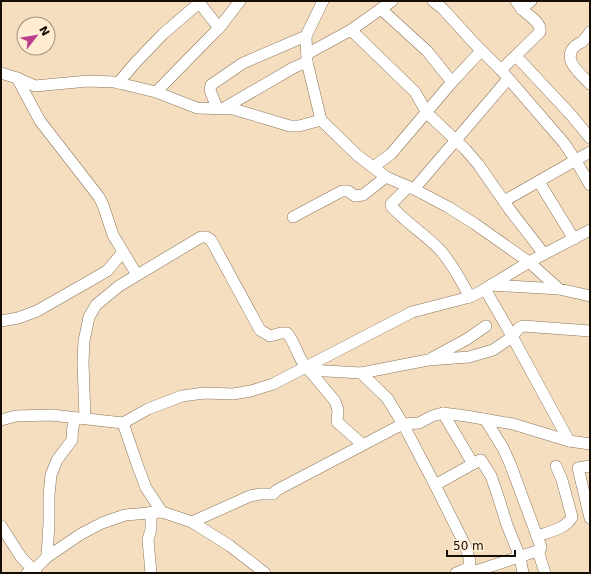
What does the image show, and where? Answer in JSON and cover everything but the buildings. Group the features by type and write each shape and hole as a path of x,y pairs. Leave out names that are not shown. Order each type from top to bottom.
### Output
{"street":[{"path":"156,92 219,28 240,1"},
{"path":"323,1 306,36 307,58 321,120 357,155 386,177 448,207 475,224 528,262 559,289"},
{"path":"221,108 293,68 392,1"},
{"path":"433,1 443,9 504,74 564,143 590,185"},
{"path":"470,297 453,268 440,250 408,223 391,206 391,204 411,188 455,139 516,56 540,32 541,28 539,24 519,5 531,1"},
{"path":"118,83 163,34 199,2 219,28"},
{"path":"380,8 427,51 452,82"},
{"path":"351,30 415,92 427,113 455,139 478,164 544,254"},
{"path":"221,108 210,90 212,85 243,63 306,36"},
{"path":"588,40 574,46 570,53 570,59 572,66 590,84"},
{"path":"373,167 391,154 452,82 481,51"},
{"path":"516,56 572,116 590,138"},
{"path":"1,73 35,86 88,81 118,83 156,92 197,108 233,108 290,126 299,126 321,120"},
{"path":"17,78 40,121 99,197 113,235 137,275"},
{"path":"504,201 590,152"},
{"path":"293,217 342,191 348,191 358,197 363,195 386,177"},
{"path":"539,182 574,239"},
{"path":"1,420 16,416 51,415 123,423 148,409 182,396 204,393 233,394 251,391 273,384 308,369 412,312 470,297 528,262 590,230"},
{"path":"47,557 51,475 56,460 72,440 72,427 81,418 84,341 89,317 96,305 119,286 201,237 209,238 211,240 260,330 270,336 285,332 288,333 308,369 335,401 338,410 337,422 362,444"},
{"path":"1,321 18,318 37,311 107,271 123,252"},
{"path":"488,287 559,289 590,296"},
{"path":"488,287 512,337 568,441"},
{"path":"428,360 467,339 486,326"},
{"path":"308,369 361,372 428,360 469,357 493,350 512,337 519,328 523,326 590,331"},
{"path":"361,372 387,398 403,424 465,545 470,561 469,571"},
{"path":"192,522 250,496 273,494 276,490 403,424 419,423 432,416 443,413 513,424 568,441 590,444"},
{"path":"443,413 473,464"},
{"path":"456,573 476,571 538,551 541,547 511,466 503,448 485,419"},
{"path":"123,423 136,464 157,512 148,540 152,573"},
{"path":"435,485 481,460 491,476 507,525 520,557 524,573"},
{"path":"537,536 561,528 571,520 572,517 562,480 556,466"},
{"path":"590,466 578,468 590,518"},
{"path":"1,526 32,572 47,557 81,534 113,518 125,515 157,512 192,522 230,546 265,573"},
{"path":"538,551 545,573"}]}
